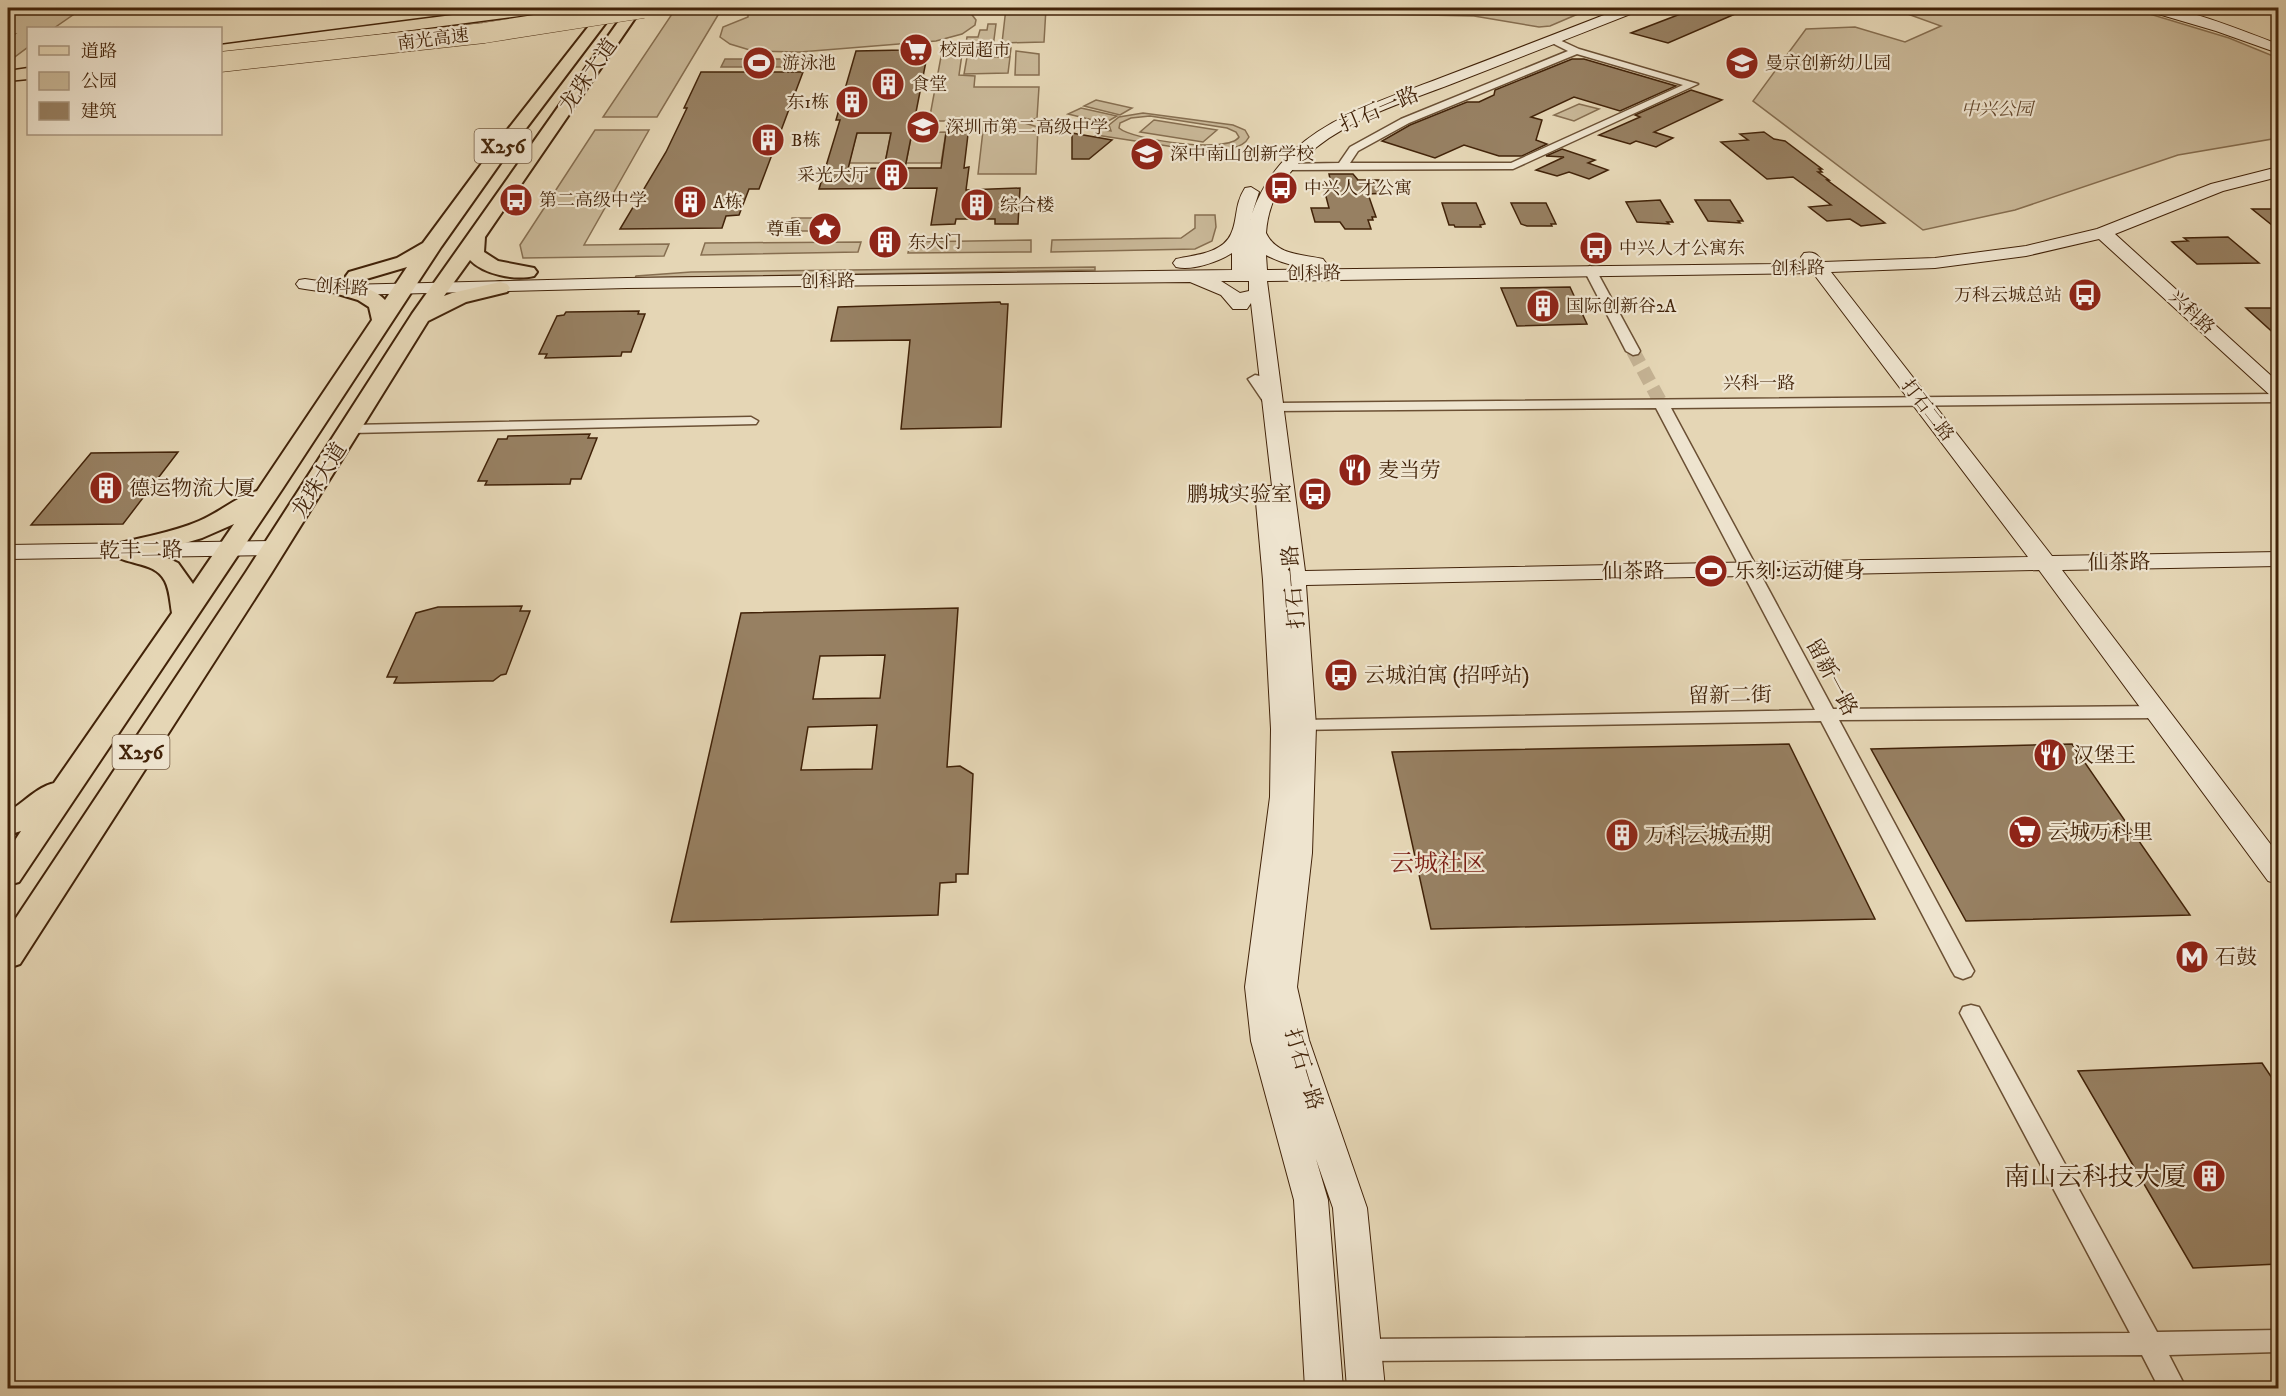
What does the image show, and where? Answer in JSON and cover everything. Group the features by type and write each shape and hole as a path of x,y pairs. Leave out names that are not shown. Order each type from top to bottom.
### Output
{"highway":[{"name":"南光高速","path":"222,50 543,8"},
{"name":"南光高速","path":"222,62 484,33 643,8"},
{"path":"8,76 27,74"},
{"path":"8,84 27,81"}],"main road":[{"name":"龙珠大道","path":"8,874 271,488 432,245 500,151 610,8"},
{"name":"龙珠大道","path":"8,956 275,548 444,282 635,8"},
{"name":"打石一路","path":"1324,1389 1311,1200 1267,1041 1260,987 1284,797 1284,580 1274,407 1251,281 1239,235 1243,210 1260,177 1284,152 1311,132 1369,103 1614,8"},
{"name":"打石一路","path":"1366,1389 1350,1208 1293,1040 1282,987 1298,853 1303,726 1255,378 1251,281 1257,232 1265,200 1286,167 1318,138 1355,117 1633,8"},
{"path":"2153,8 2221,28 2278,49"},
{"path":"2166,8 2235,28 2278,44"},
{"name":"创科路","path":"1101,270 1251,281 1329,268 1814,262 1894,265 1952,262 2052,246 2103,233 2217,187 2278,169"},
{"name":"创科路","path":"1329,268 1741,269 1919,252 2003,242 2049,232 2099,217 2196,178 2278,169"},
{"path":"1257,232 1266,247 1279,255 1329,268"},
{"name":"兴科路","path":"2103,233 2278,392"},
{"path":"1182,262 1201,260 1222,252 1233,244 1239,235"},
{"path":"476,238 474,253 482,262 496,267 527,272"},
{"path":"350,283 404,262 432,245"},
{"name":"创科路","path":"350,283 444,282 527,272 629,277 1101,270 1182,262 1251,281"},
{"name":"打石二路","path":"1814,262 2046,564 2278,874"},
{"path":"1741,269 1791,278 1845,303 1858,279 1870,272 1894,265"},
{"path":"1168,276 1197,279 1218,286 1232,295 1240,305 1251,281 1270,295 1283,285 1329,268"},
{"name":"创科路","path":"444,282 500,288 629,277"},
{"path":"350,283 376,302 383,313 382,321"},
{"path":"419,320 435,308 458,298 500,288"},
{"path":"122,550 162,543 207,527 239,511 271,488"},
{"name":"乾丰二路","path":"8,552 275,548"},
{"path":"122,550 144,556 171,569 178,576 182,586 185,612"},
{"name":"仙茶路","path":"1284,580 1324,576 2278,559"},
{"path":"8,825 37,808 72,779"}],"street":[{"path":"1286,167 1513,166 1693,84 1576,51 1553,40"},
{"path":"1343,167 1347,157 1354,149 1404,121 1576,51"},
{"path":"1590,270 1634,351"},
{"path":"1255,378 1274,407"},
{"name":"兴科一路","path":"1274,407 2278,398"},
{"name":"留新一路","path":"1661,403 1963,971"},
{"path":"351,429 751,421"},
{"name":"留新二街","path":"1303,726 2158,712"},
{"path":"1971,1012 2173,1389"},
{"path":"1362,1350 2278,1341"}],"green space":[{"path":"8,8 83,8 55,27 27,27 27,48 8,62 8,40 15,34 8,35"},
{"path":"681,8 759,8 721,10 657,117 603,117 674,11"},
{"path":"839,8 959,8 969,11 976,20 975,25 962,34 936,41 800,52 753,51 730,44 720,37 723,27 748,17 748,14"},
{"path":"1006,8 1046,8 1044,42 1002,43"},
{"path":"1351,8 1592,8 1550,26 1539,27 1474,16 1376,14"},
{"name":"中兴公园","path":"1891,8 2130,8 2229,38 2278,58 2278,138 2178,155 2015,210 1923,230 1753,101 1806,29 1855,27 1905,42 1941,26"},
{"path":"988,24 996,24 993,47 963,47 959,75 975,76 974,87 1039,87 1037,118 1029,121 929,121 943,46 966,44 967,37 978,37 980,30 987,30"},
{"path":"1011,48 1010,56 967,56 968,49"},
{"path":"1016,51 1039,54 1039,75 1015,75"},
{"path":"967,57 1010,57 1008,73 964,74"},
{"path":"1096,100 1132,108 1120,115 1084,106"},
{"path":"1579,104 1599,109 1574,121 1554,115"},
{"path":"1081,108 1117,116 1105,123 1068,114"},
{"path":"1143,113 1233,125 1245,130 1249,137 1240,146 1220,154 1096,135 1102,130 1111,131 1109,125 1119,117","holes":["1150,116 1227,128 1236,132 1239,137 1232,142 1200,145 1160,141 1127,133 1119,128 1120,123 1131,118"]},
{"path":"1154,120 1217,130 1203,142 1140,132"},
{"path":"984,122 1021,122 1038,127 1036,174 978,174"},
{"path":"595,130 649,130 584,245 669,244 664,256 523,258 520,245"},
{"path":"946,132 941,163 906,163 912,133"},
{"path":"857,133 891,133 885,163 849,163"},
{"path":"1195,215 1215,215 1216,227 1212,241 1195,249 1051,252 1052,240 1181,238 1195,228"},
{"path":"792,218 832,218 828,231 789,231"},
{"path":"1031,240 1031,252 908,253 910,242"},
{"path":"861,242 858,252 701,255 705,243"},
{"path":"1095,267 1095,270 635,278 636,276 691,272"}],"shaded area":[{"name":"游泳池","path":"725,59 797,59 794,67 721,67"}],"building":[{"path":"1696,8 1749,8 1668,43 1631,33"},
{"path":"929,46 905,168 941,168 947,126 969,126 964,168 969,167 966,190 1020,188 1018,224 995,224 995,219 956,219 955,224 931,225 937,188 819,189 840,120 836,120 856,51 904,50 905,47","holes":["857,133 891,133 884,168 848,169"]},
{"path":"1572,59 1584,59 1676,86 1620,111 1574,97 1531,117 1542,120 1536,140 1547,144 1522,156 1499,156 1464,145 1435,158 1382,141 1410,125 1467,102 1479,102 1494,95 1495,90"},
{"path":"701,72 803,72 759,189 749,189 739,215 726,216 722,228 620,229 666,152"},
{"path":"1691,90 1722,100 1654,132 1673,138 1656,147 1636,141 1630,144 1599,135 1640,117 1635,115"},
{"path":"1764,132 1774,139 1785,141 1822,169 1819,169 1822,172 1818,172 1829,180 1827,180 1885,223 1861,226 1850,219 1827,221 1809,207 1831,205 1793,177 1767,179 1721,142 1748,140 1740,134"},
{"path":"1072,133 1112,140 1089,159 1072,159"},
{"path":"1562,149 1595,160 1588,163 1608,170 1589,179 1569,172 1557,176 1536,170 1564,157 1546,156"},
{"path":"1329,174 1353,174 1358,180 1382,180 1387,193 1368,194 1376,217 1368,220 1371,229 1345,229 1340,222 1315,222 1311,208 1329,208 1323,185 1331,183"},
{"path":"1660,200 1673,222 1667,222 1669,224 1637,222 1626,202"},
{"path":"1695,200 1730,200 1743,221 1738,221 1740,223 1708,221"},
{"path":"1442,203 1476,203 1485,224 1480,225 1481,227 1449,225"},
{"path":"1511,203 1546,203 1556,224 1527,226 1521,224"},
{"path":"2252,209 2278,209 2278,230"},
{"path":"2228,237 2259,263 2197,264 2172,242 2188,241 2184,238"},
{"name":"国际创新谷2A","path":"1570,287 1587,324 1517,326 1501,288"},
{"path":"1000,302 1008,304 1001,427 901,429 910,340 831,341 838,307"},
{"path":"2246,308 2278,308 2278,337"},
{"path":"639,311 638,314 645,314 631,352 622,352 621,356 545,358 547,354 539,354 557,316 564,315 566,312"},
{"path":"590,434 588,438 597,438 581,479 571,479 570,484 485,485 487,481 478,481 498,439 507,439 508,436"},
{"name":"德运物流大厦","path":"178,452 123,524 31,525 91,453"},
{"path":"522,606 520,611 530,611 506,674 493,681 394,683 397,677 387,677 416,613 438,607"},
{"path":"958,608 947,767 960,766 973,774 968,874 956,874 956,882 940,883 938,915 671,922 741,613","holes":["885,655 880,698 813,699 820,656","877,725 872,769 801,770 808,727"]},
{"name":"万科云城五期","path":"1789,744 1875,919 1431,929 1392,752"},
{"name":"云城万科里","path":"2072,744 2190,915 1966,921 1871,749"},
{"name":"南山云科技大厦","path":"2262,1063 2278,1087 2278,1264 2193,1268 2078,1071"}],"tunnel":[{"path":"1633,351 1661,403"}],"place":[{"name":"校园超市","path":"916,50"},
{"name":"游泳池","path":"759,63"},
{"name":"曼京创新幼儿园","path":"1742,63"},
{"name":"食堂","path":"888,84"},
{"name":"东1栋","path":"852,102"},
{"name":"深圳市第二高级中学","path":"923,127"},
{"name":"B栋","path":"768,140"},
{"name":"深中南山创新学校","path":"1147,154"},
{"name":"采光大厅","path":"892,175"},
{"name":"中兴人才公寓","path":"1281,188"},
{"name":"第二高级中学","path":"516,200"},
{"name":"A栋","path":"690,202"},
{"name":"综合楼","path":"977,205"},
{"name":"尊重","path":"825,229"},
{"name":"东大门","path":"885,242"},
{"name":"中兴人才公寓东","path":"1596,248"},
{"name":"万科云城总站","path":"2085,295"},
{"name":"国际创新谷2A","path":"1543,306"},
{"name":"麦当劳","path":"1355,470"},
{"name":"德运物流大厦","path":"106,488"},
{"name":"鹏城实验室","path":"1315,494"},
{"name":"乐刻·运动健身","path":"1711,571"},
{"name":"云城泊寓 (招呼站)","path":"1341,675"},
{"name":"汉堡王","path":"2050,755"},
{"name":"云城万科里","path":"2025,832"},
{"name":"万科云城五期","path":"1622,835"},
{"name":"石鼓","path":"2192,957"},
{"name":"南山云科技大厦","path":"2209,1176"}],"district":[{"name":"云城社区","path":"1438,863"}]}
